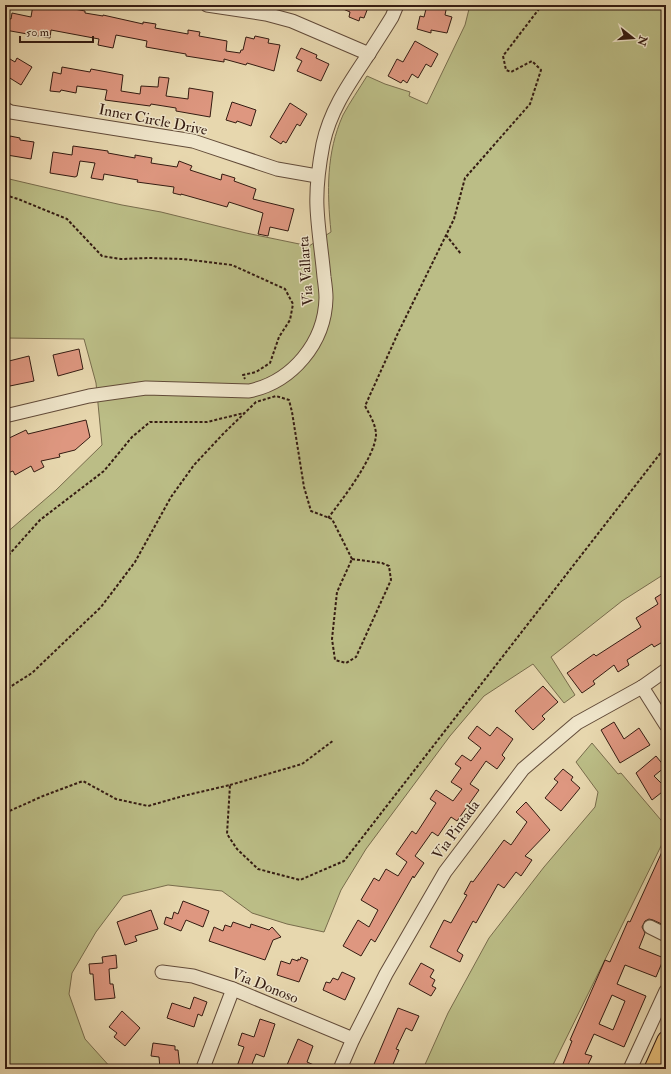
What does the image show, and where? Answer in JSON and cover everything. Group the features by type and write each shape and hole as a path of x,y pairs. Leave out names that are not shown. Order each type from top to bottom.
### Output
{"main road":[{"path":"653,1069 666,1040"}],"street":[{"path":"208,5 266,14 292,21 369,54"},
{"name":"Via Vallarta","path":"5,416 89,396 146,388 249,391 261,388 278,380 293,370 306,356 322,323 326,298 317,208 317,176 328,127 342,95 392,17 397,5"},
{"name":"Inner Circle Drive","path":"5,109 10,112 193,140 277,169 317,176"},
{"name":"Via Pintada","path":"340,1069 353,1039 386,974 445,872 522,769 577,723 642,687 666,670"},
{"path":"642,687 666,725"},
{"path":"650,927 666,935"},
{"name":"Via Donoso","path":"162,972 193,976 233,989 353,1039"},
{"path":"203,1068 233,989"},
{"path":"630,1069 666,991"}],"path":[{"path":"328,518 348,492 371,454 376,435 373,423 365,406 398,333 454,219 465,178 530,104 541,70 532,62 511,72 506,70 503,56 542,5"},
{"path":"5,195 67,218 102,256 121,260 149,258 183,259 232,265 285,289 293,304 290,320 279,337 270,363 256,372 243,375 254,404"},
{"path":"446,235 461,254"},
{"path":"5,693 10,687 32,673 101,607 135,562 172,497 194,465 254,404 276,396 289,400 304,487 311,511 332,519 352,559"},
{"path":"5,559 40,520 104,471 132,437 150,422 207,422 246,412"},
{"path":"230,785 228,834 237,849 258,869 300,880 344,861 666,446"},
{"path":"352,559 382,563 389,566 392,580 356,657 346,663 335,660 332,640 337,592 352,559"},
{"path":"5,813 43,796 83,781 116,799 148,806 230,785 302,764 334,740"}],"green space":[{"path":"470,5 666,5 666,573 622,601 551,657 575,695 564,703 533,664 484,696 450,736 366,849 341,890 324,932 287,924 252,913 222,891 168,885 123,896 96,932 72,973 69,994 85,1039 112,1069 5,1069 5,534 56,490 102,445 96,383 84,339 5,338 5,178 309,246 331,232 329,173 333,144 343,115 367,76 385,84 410,92 409,96 427,104 465,25"},
{"path":"592,743 618,774 621,773 666,826 666,836 551,1069 423,1069 448,1013 489,938 544,867 595,807 598,792 576,762"}],"building":[{"path":"33,5 53,5 85,11 85,13 103,15 143,24 143,22 156,24 155,28 188,34 188,30 200,32 199,36 227,41 226,51 240,53 241,50 243,50 246,37 254,39 255,36 269,39 268,43 280,45 274,71 247,63 246,65 224,59 224,62 186,56 186,54 146,47 147,41 116,35 113,48 98,45 99,39 51,30 50,38 5,30 5,18 11,19 12,13 31,17"},
{"path":"334,5 369,5 364,18 360,17 359,21 349,17 350,12"},
{"path":"427,5 447,5 445,15 452,17 447,33 431,30 431,33 417,29 420,16 424,17"},
{"path":"415,41 438,54 431,67 426,64 418,78 412,74 407,83 403,80 401,83 388,76 397,59 403,62"},
{"path":"301,48 317,55 316,58 329,64 321,81 297,71 302,61 296,58"},
{"path":"5,56 15,62 17,58 32,67 21,85 5,75"},
{"path":"62,67 90,72 91,69 123,75 121,91 140,94 141,86 158,87 159,77 169,78 166,96 188,99 189,88 213,92 210,117 176,111 176,108 105,100 107,90 77,86 76,93 61,90 60,92 50,91 53,72 61,74"},
{"path":"232,102 256,110 251,126 237,121 236,123 226,120"},
{"path":"290,103 307,114 300,126 297,124 286,143 283,141 281,144 270,137"},
{"path":"10,136 20,138 20,140 34,142 31,159 7,155"},
{"path":"73,146 108,151 108,153 135,158 135,155 152,158 151,163 177,167 179,161 192,166 190,170 221,180 222,174 235,178 234,181 256,189 253,199 294,209 288,231 270,227 268,236 258,234 263,213 229,202 227,207 173,193 174,187 137,182 138,180 104,174 103,180 91,178 95,163 80,161 77,176 75,177 50,173 53,152 72,155"},
{"path":"79,349 83,369 58,376 53,355"},
{"path":"29,356 34,381 5,387 5,374 7,373 5,362"},
{"path":"86,420 90,437 75,450 59,454 60,457 41,461 44,467 34,472 31,466 15,475 13,471 5,474 5,440 26,430 28,434"},
{"path":"663,593 666,597 666,628 663,630 666,634 666,640 654,647 652,644 627,660 629,665 618,672 614,665 593,681 595,684 582,693 567,673 594,654 596,656 641,627 636,618 658,604 655,598"},
{"path":"543,686 558,702 542,716 545,719 533,730 515,711"},
{"path":"614,722 624,739 639,728 650,745 620,763 601,730"},
{"path":"477,726 490,736 497,727 513,739 502,755 505,758 497,769 486,761 470,784 479,790 457,821 451,817 438,836 432,832 415,856 424,863 414,878 413,876 375,942 371,939 361,956 343,946 358,920 369,927 378,910 361,900 374,878 379,881 386,869 398,876 407,862 396,854 412,831 416,834 436,803 430,799 436,790 453,801 462,789 451,782 461,768 455,764 462,755 471,761 481,748 468,738"},
{"path":"656,756 665,767 654,776 666,789 652,800 636,773"},
{"path":"563,769 573,777 571,780 580,788 561,811 545,798 558,782 554,779"},
{"path":"526,802 550,830 525,856 532,860 521,876 516,872 504,888 498,884 476,923 473,921 457,951 463,955 460,962 430,947 444,920 451,923 467,895 464,894 471,881 473,882 504,840 511,845 527,822 516,812"},
{"path":"666,843 666,893 662,902 666,904 666,926 649,919 645,921 642,927 645,933 639,948 664,958 656,977 625,965 617,984 646,996 624,1047 594,1034 585,1054 592,1056 586,1069 561,1069 572,1041 570,1040 605,960 610,962 628,921 630,922","holes":["612,995 625,1001 613,1030 599,1024"]},
{"path":"183,901 209,911 203,927 186,920 181,931 164,924 166,917 172,919 174,912 178,914"},
{"path":"151,910 158,929 135,936 137,941 125,945 117,922"},
{"path":"233,922 250,928 251,924 269,930 272,927 281,937 273,940 265,960 209,941 214,927 223,931 225,925 231,927"},
{"path":"116,955 117,968 109,969 110,984 113,984 115,998 95,1000 93,974 90,974 89,964 103,963 102,957"},
{"path":"301,957 308,960 299,982 277,975 281,961 290,964 292,959 298,961"},
{"path":"421,963 434,970 430,977 435,980 432,986 436,988 431,996 409,984"},
{"path":"342,972 355,978 345,1000 323,990 326,982 330,983 333,978 338,980"},
{"path":"194,997 207,1002 202,1016 198,1014 194,1027 167,1018 172,1003 190,1009"},
{"path":"398,1008 419,1016 412,1031 406,1028 396,1049 399,1050 391,1069 372,1069"},
{"path":"122,1011 140,1028 125,1046 114,1037 117,1033 109,1027"},
{"path":"260,1019 275,1024 264,1057 256,1054 250,1069 236,1069 244,1047 238,1045 242,1033 254,1037"},
{"path":"298,1039 313,1046 307,1062 323,1069 296,1069 287,1065"},
{"path":"153,1043 175,1046 175,1050 178,1050 180,1068 160,1069 159,1057 151,1056"}]}
